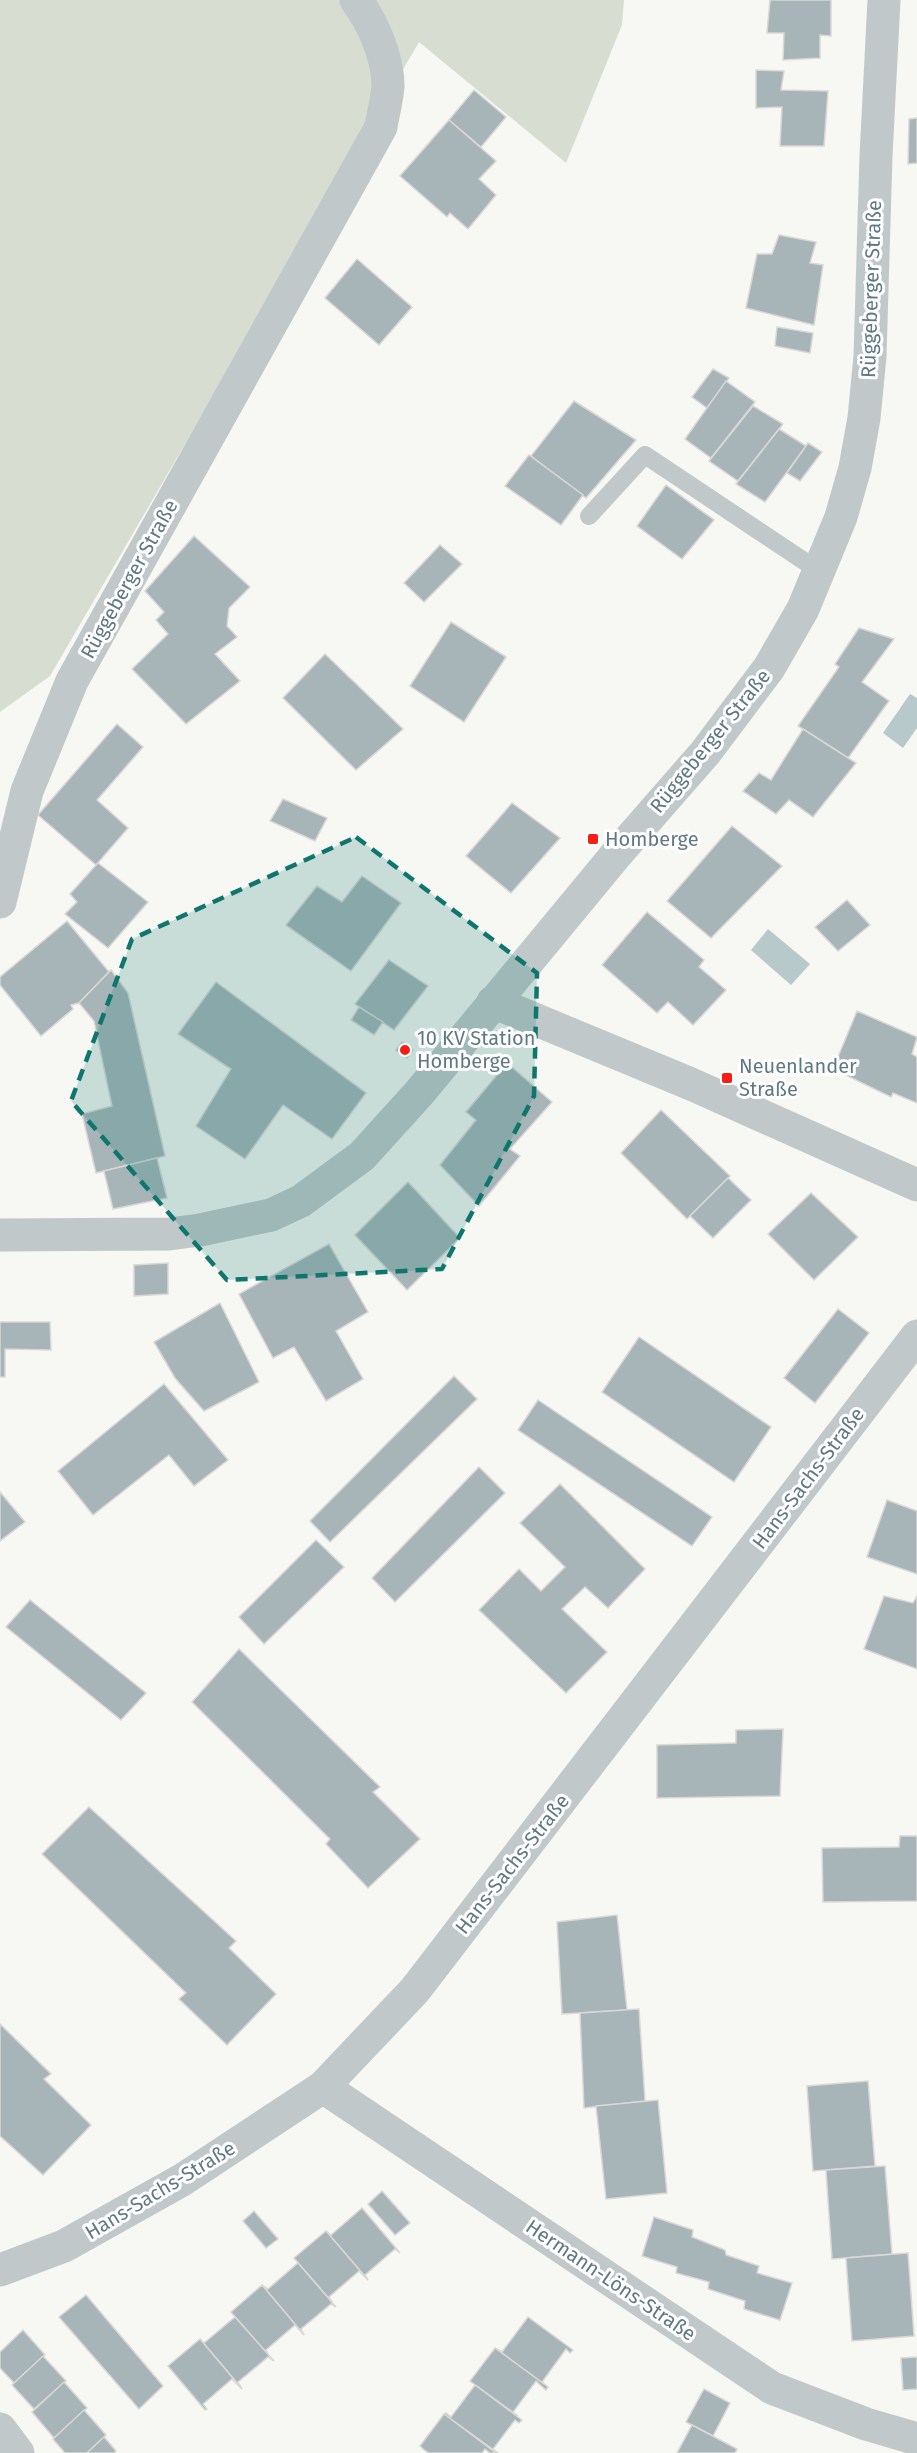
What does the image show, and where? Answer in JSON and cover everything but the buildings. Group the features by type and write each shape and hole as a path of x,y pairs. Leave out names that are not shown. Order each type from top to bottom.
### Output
{"street":[{"name":"Rüggeberger Straße","path":"0,902 27,791 72,681 106,616 301,274 381,127 388,87 386,63 364,11 356,0"},
{"name":"Rüggeberger Straße","path":"0,1235 190,1232 271,1215 301,1201 362,1156 420,1092 493,1002 705,753 769,668 803,609 844,507 855,468 864,417 870,356 876,156 884,0"},
{"path":"493,1002 691,1084 917,1185"},
{"name":"Hans-Sachs-Straße","path":"0,2270 64,2246 182,2180 323,2087 415,1990 917,1336"},
{"name":"Hermann-Löns-Straße","path":"323,2087 771,2388 866,2424 917,2439"},
{"path":"0,2429 18,2453"}],"lane":[{"path":"589,516 645,455 819,571"}],"highlighted area":[{"path":"356,837 537,973 534,1096 442,1269 227,1280 71,1101 132,939"}],"shaded area":[{"path":"0,0 624,0 622,25 566,163 419,42 50,676 0,712"},
{"path":"910,694 917,698 917,728 903,748 883,733"},
{"path":"768,929 810,964 791,985 751,950"}],"place":[{"name":"Homberge","path":"593,839"},
{"name":"10 KV Station Homberge","path":"405,1050"},
{"name":"Neuenlander Straße","path":"727,1078"}]}
